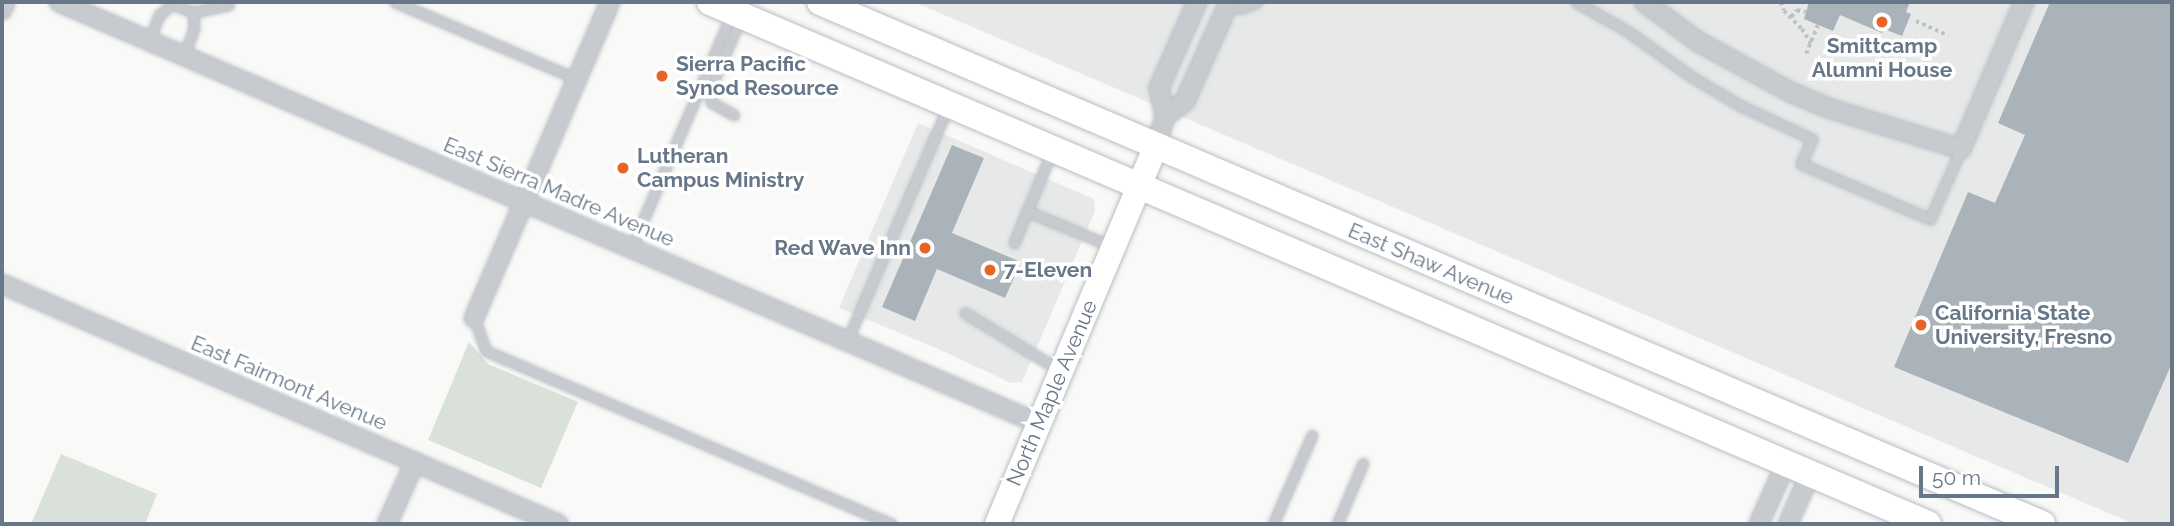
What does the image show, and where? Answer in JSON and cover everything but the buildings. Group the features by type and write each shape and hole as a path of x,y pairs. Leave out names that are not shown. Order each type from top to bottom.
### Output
{"main road":[{"name":"East Shaw Avenue","path":"820,2 2042,524"},
{"name":"East Shaw Avenue","path":"728,10 1928,524"}],"street":[{"path":"2,10 5,2"},
{"name":"East Sierra Madre Avenue","path":"59,2 1041,424"},
{"path":"474,318 610,2"},
{"path":"1156,146 1165,117 1159,88 1197,2"},
{"path":"1644,2 1697,41 1790,92 1831,109 1961,149 2024,2"},
{"path":"1165,117 1185,101 1228,4"},
{"name":"North Maple Avenue","path":"997,524 1156,146"},
{"name":"East Fairmont Avenue","path":"2,285 558,524"},
{"path":"387,524 415,463"},
{"path":"1759,524 1786,463"},
{"path":"1788,524 1810,474"}],"lane":[{"path":"395,2 577,79"},
{"path":"1228,4 1242,8 1256,2"},
{"path":"1576,2 1627,31 1716,91 1812,139 1801,164 1930,219 1961,149"},
{"path":"149,40 159,15 172,4 193,12 226,3"},
{"path":"728,10 709,91 710,102 734,114"},
{"path":"631,248 728,10"},
{"path":"184,55 194,28 193,12"},
{"path":"847,341 949,105"},
{"path":"1014,243 1053,150"},
{"path":"1027,211 1114,247"},
{"path":"965,313 1062,372"},
{"path":"474,318 486,351 892,524"},
{"path":"1273,524 1312,435"},
{"path":"1337,524 1363,463"}],"path":[{"path":"1781,2 1784,11 1811,43"},
{"path":"1791,17 1797,10 1806,12"},
{"path":"1916,21 1948,35"},
{"path":"1806,54 1818,25"}],"shaded area":[{"name":"California State University, Fresno","path":"914,2 2172,2 2172,524 2134,524"},
{"path":"918,123 1094,199 1095,211 1022,382 1011,383 934,347 839,308"},
{"path":"469,342 488,364 578,402 541,488 428,440"},
{"path":"61,454 157,494 145,524 31,524"}],"place":[{"name":"Smittcamp Alumni House","path":"1882,22"},
{"name":"Sierra Pacific Synod Resource","path":"662,76"},
{"name":"Lutheran Campus Ministry","path":"623,168"},
{"name":"Red Wave Inn","path":"925,248"},
{"name":"7-Eleven","path":"990,270"},
{"name":"California State University, Fresno","path":"1921,325"}]}
